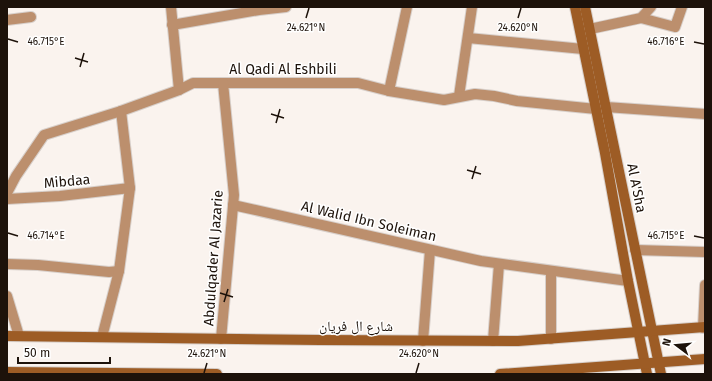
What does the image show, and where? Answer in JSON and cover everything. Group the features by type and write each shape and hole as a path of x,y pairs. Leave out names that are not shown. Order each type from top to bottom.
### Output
{"main road":[{"name":"Al A'Sha","path":"575,7 605,153 628,281 646,369"},
{"name":"Al A'Sha","path":"585,7 661,374"},
{"name":"شارع ال فريان","path":"7,336 518,341 704,327"},
{"path":"500,374 646,369 659,363 705,359"},
{"path":"7,372 217,374"}],"street":[{"path":"171,7 178,90"},
{"path":"172,25 259,9 286,7"},
{"path":"389,91 407,7"},
{"path":"460,96 472,7"},
{"path":"641,18 651,7"},
{"path":"590,29 641,18 675,27 682,7"},
{"path":"7,20 31,17"},
{"path":"468,38 583,49"},
{"name":"Al Qadi Al Eshbili","path":"7,193 16,176 44,135 121,111 194,83 358,83 389,91 444,100 475,94 518,101 596,109"},
{"name":"Abdulqader Al Jazarie","path":"221,339 234,195 223,83"},
{"path":"606,107 705,114"},
{"path":"102,337 119,271 130,188 121,111"},
{"name":"Mibdaa","path":"7,199 60,196 130,188"},
{"name":"Al Walid Ibn Soleiman","path":"233,205 481,261 628,281"},
{"path":"423,341 430,250"},
{"path":"635,250 705,252"},
{"path":"7,264 38,265 109,272 119,271"},
{"path":"493,341 499,264"},
{"path":"551,271 551,339"},
{"path":"704,327 705,285"},
{"path":"7,296 19,336"}]}
